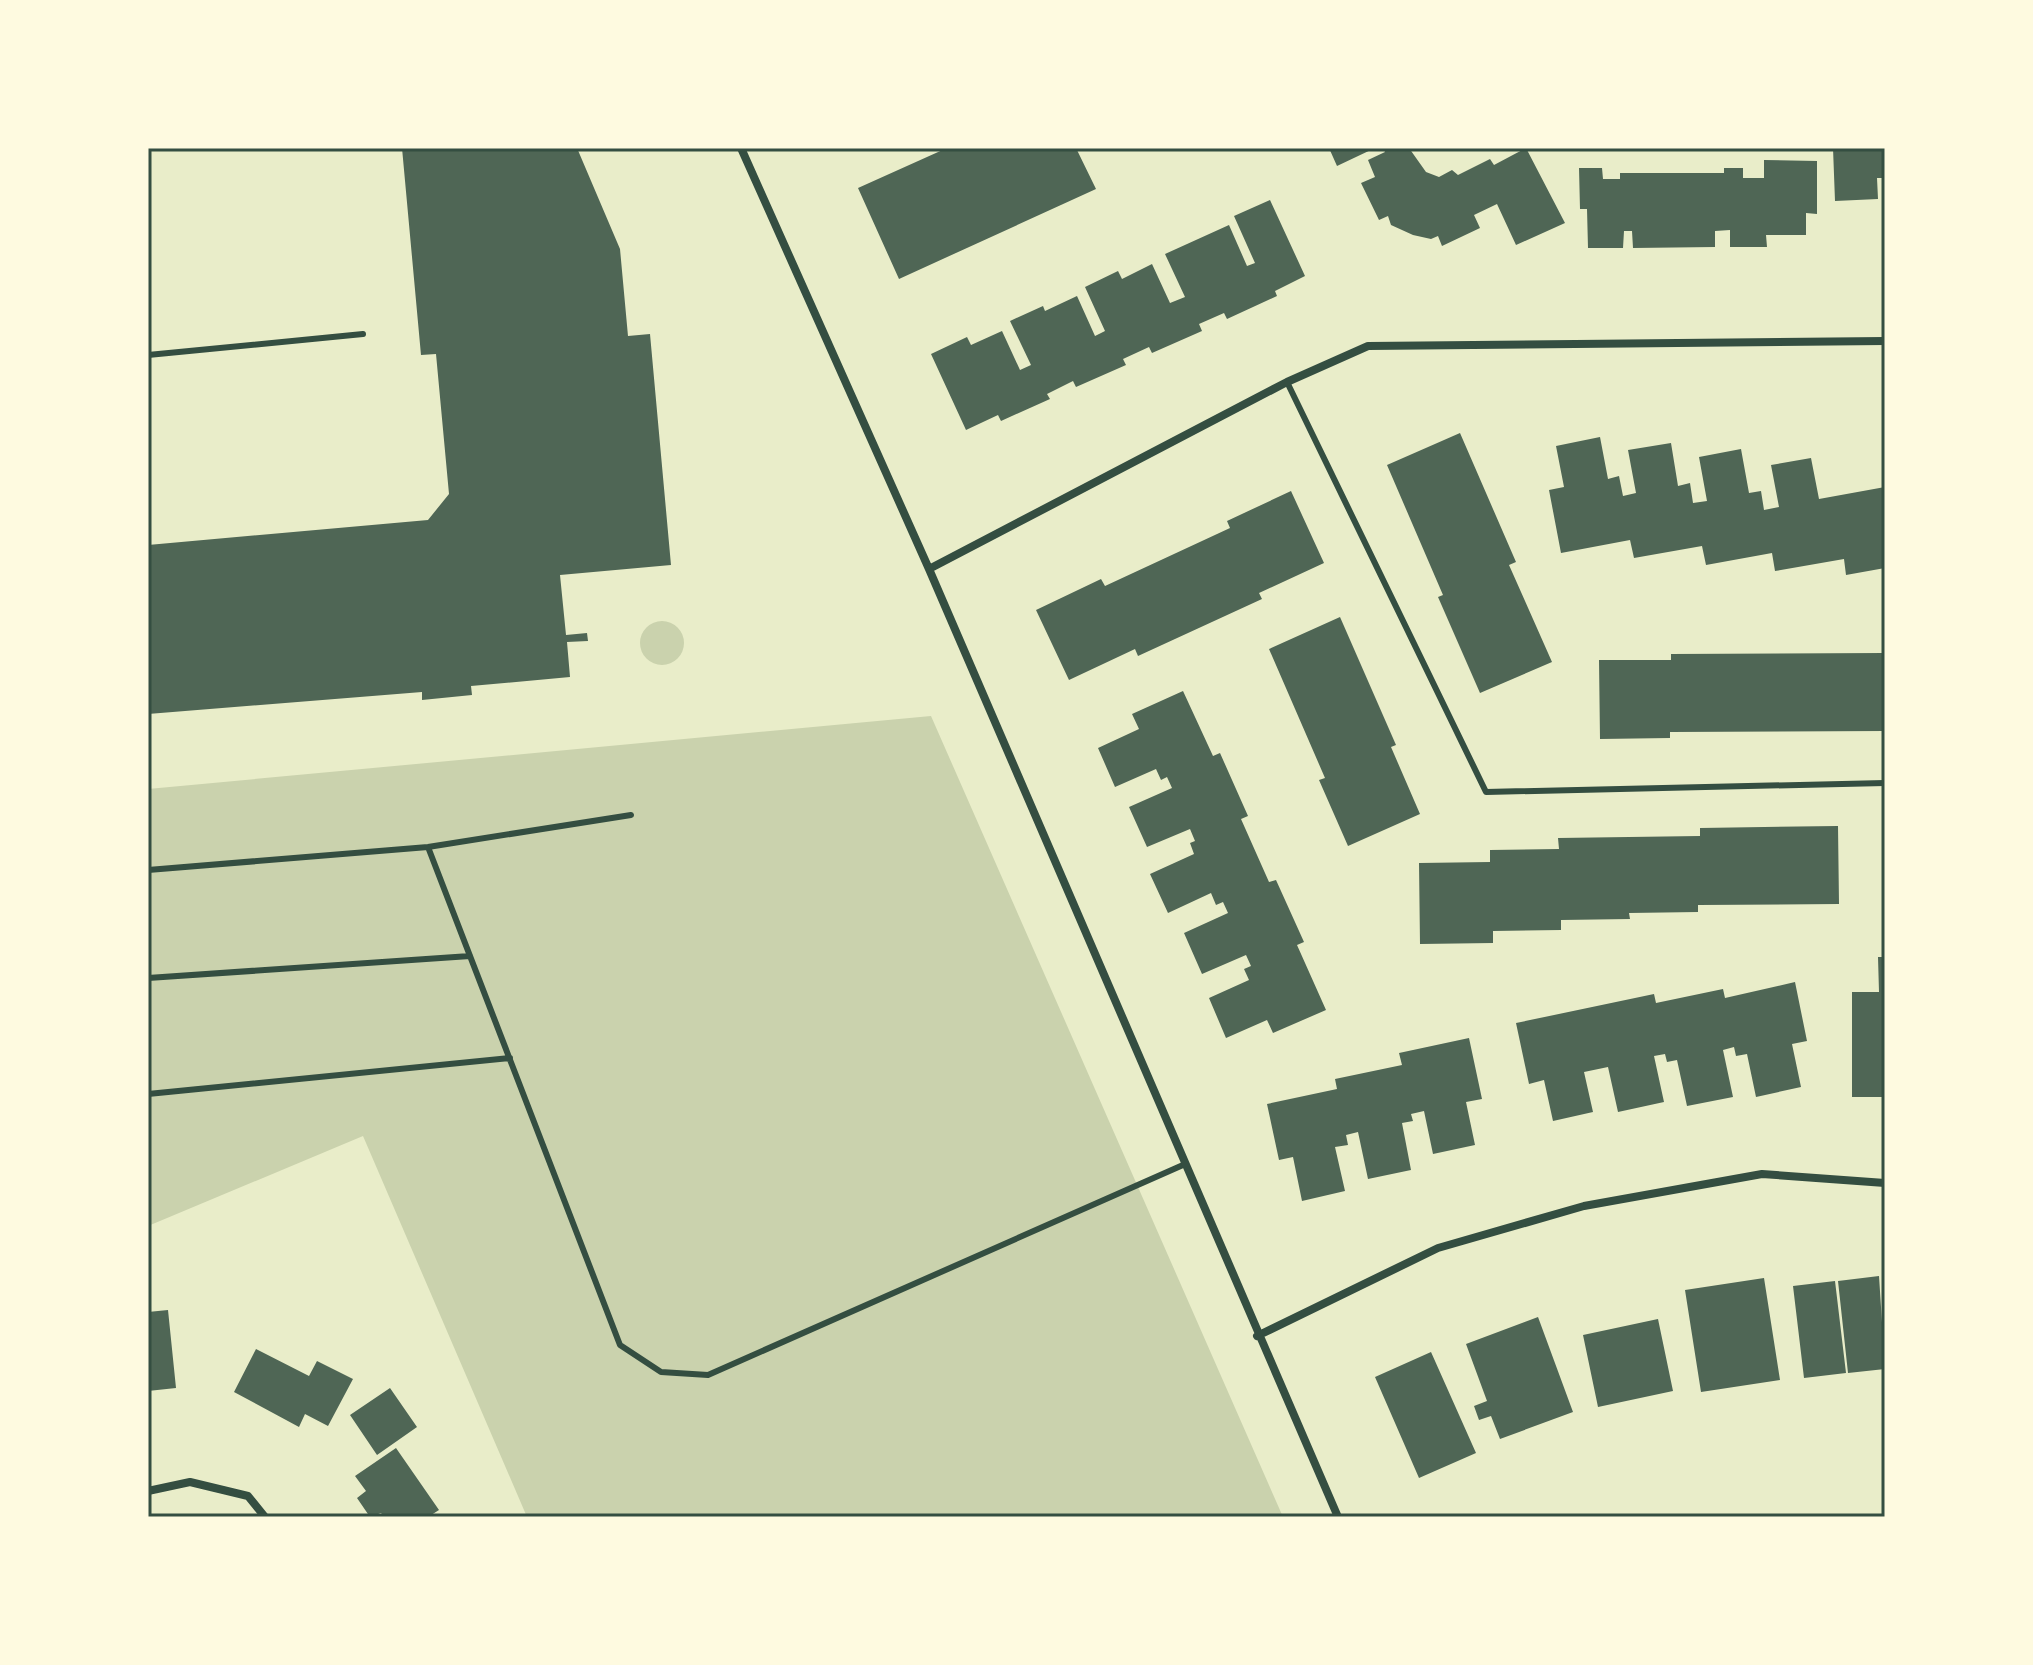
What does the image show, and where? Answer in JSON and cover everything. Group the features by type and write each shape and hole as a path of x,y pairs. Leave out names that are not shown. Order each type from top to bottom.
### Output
{"street":[{"path":"741,148 929,569 1183,1165 1338,1517"},
{"path":"929,569 1287,382 1368,346 1885,341"},
{"path":"1257,1336 1438,1248 1584,1206 1762,1174 1885,1183"},
{"path":"148,1491 190,1482 248,1496 265,1517"}],"lane":[{"path":"148,355 363,334"},
{"path":"1287,382 1486,792 1885,783"},
{"path":"148,870 428,847 631,815"},
{"path":"428,847 620,1345 661,1372 708,1375 1183,1165"},
{"path":"148,978 470,956"},
{"path":"148,1094 510,1058"}],"green space":[{"path":"662,621 678,627 684,643 678,659 662,665 646,659 640,643 646,627"},
{"path":"931,716 1283,1517 527,1517 363,1136 148,1226 148,789"}],"building":[{"path":"402,148 577,148 620,249 628,336 650,334 671,565 560,575 566,635 587,633 588,641 567,642 570,677 471,686 472,695 422,700 422,692 148,714 148,545 428,520 449,494 436,354 421,355"},
{"path":"947,148 1076,148 1096,189 899,279 858,188"},
{"path":"1329,148 1375,148 1337,166"},
{"path":"1383,148 1409,148 1426,172 1439,177 1452,170 1458,175 1490,159 1494,165 1526,148 1565,223 1516,245 1497,204 1474,215 1480,228 1442,246 1438,236 1431,239 1413,235 1391,225 1388,216 1379,220 1361,183 1375,177 1368,160 1385,152"},
{"path":"1833,148 1885,148 1885,178 1877,178 1878,199 1835,201"},
{"path":"1764,160 1817,161 1817,214 1806,213 1806,235 1766,235 1767,247 1730,247 1730,230 1715,231 1715,247 1633,248 1632,231 1624,231 1623,248 1588,248 1587,209 1580,209 1579,168 1602,168 1603,179 1620,179 1620,173 1724,173 1724,168 1743,168 1743,178 1764,178"},
{"path":"1270,200 1305,276 1275,291 1277,296 1227,319 1224,313 1199,324 1202,331 1152,353 1149,347 1123,359 1126,365 1076,387 1073,381 1047,394 1050,399 1001,421 998,415 966,430 931,354 967,337 971,345 1002,331 1020,370 1031,365 1010,321 1043,306 1045,311 1077,296 1095,336 1105,331 1085,287 1118,271 1122,279 1152,264 1170,303 1185,297 1165,254 1229,225 1247,266 1255,263 1234,216"},
{"path":"1460,433 1516,562 1509,565 1552,662 1480,693 1438,597 1443,595 1387,465"},
{"path":"1600,437 1608,479 1619,476 1623,496 1636,493 1628,450 1671,443 1678,486 1690,483 1693,503 1707,501 1699,457 1741,449 1749,493 1761,491 1764,510 1779,507 1771,465 1811,458 1819,499 1885,487 1885,568 1846,575 1844,559 1775,571 1772,553 1706,565 1702,546 1634,558 1630,540 1561,553 1549,490 1564,487 1556,446"},
{"path":"1291,491 1324,563 1259,593 1262,599 1138,656 1135,649 1069,680 1036,610 1101,579 1105,586 1230,528 1227,521"},
{"path":"1340,617 1396,745 1391,747 1420,814 1348,846 1319,780 1325,778 1269,649"},
{"path":"1885,653 1885,731 1670,732 1670,738 1600,739 1599,660 1671,660 1671,654"},
{"path":"1183,691 1213,756 1220,753 1248,816 1241,819 1269,882 1276,880 1304,942 1297,945 1326,1010 1273,1033 1267,1020 1226,1038 1209,998 1249,980 1244,969 1251,966 1246,955 1202,974 1184,933 1228,913 1223,902 1216,905 1211,893 1168,913 1150,874 1194,854 1190,843 1195,841 1190,829 1147,847 1129,807 1172,788 1167,777 1161,780 1156,769 1115,787 1098,748 1139,729 1132,714"},
{"path":"1838,826 1839,904 1698,905 1698,912 1629,913 1630,919 1561,920 1561,930 1493,931 1493,943 1420,944 1419,863 1490,862 1490,850 1559,849 1558,838 1700,836 1700,828"},
{"path":"1878,957 1885,957 1885,1097 1852,1097 1852,992 1879,992"},
{"path":"1795,982 1807,1041 1792,1044 1801,1087 1756,1097 1747,1054 1736,1056 1734,1047 1723,1050 1733,1097 1687,1106 1677,1060 1667,1062 1665,1054 1654,1056 1664,1102 1618,1112 1608,1067 1584,1072 1593,1112 1553,1121 1544,1080 1529,1084 1516,1023 1654,994 1656,1003 1723,989 1725,998"},
{"path":"1469,1038 1482,1099 1466,1102 1475,1145 1433,1154 1424,1111 1411,1114 1413,1121 1402,1123 1411,1170 1368,1179 1358,1132 1346,1135 1348,1145 1335,1147 1345,1191 1302,1201 1293,1157 1279,1160 1267,1104 1337,1089 1335,1079 1402,1065 1399,1053"},
{"path":"1879,1276 1885,1369 1848,1373 1838,1281"},
{"path":"1764,1278 1780,1380 1701,1392 1685,1290"},
{"path":"1835,1281 1846,1373 1804,1378 1793,1286"},
{"path":"168,1310 176,1388 148,1391 148,1312"},
{"path":"1538,1317 1573,1412 1500,1439 1491,1416 1479,1420 1474,1406 1487,1401 1466,1344"},
{"path":"1658,1319 1673,1391 1598,1407 1583,1335"},
{"path":"256,1349 309,1376 317,1361 353,1379 328,1426 305,1414 299,1427 234,1392"},
{"path":"1431,1352 1476,1453 1419,1478 1375,1377"},
{"path":"390,1388 417,1427 377,1455 350,1415"},
{"path":"396,1448 439,1510 428,1517 384,1517 381,1513 370,1517 357,1498 366,1491 355,1476"}]}
